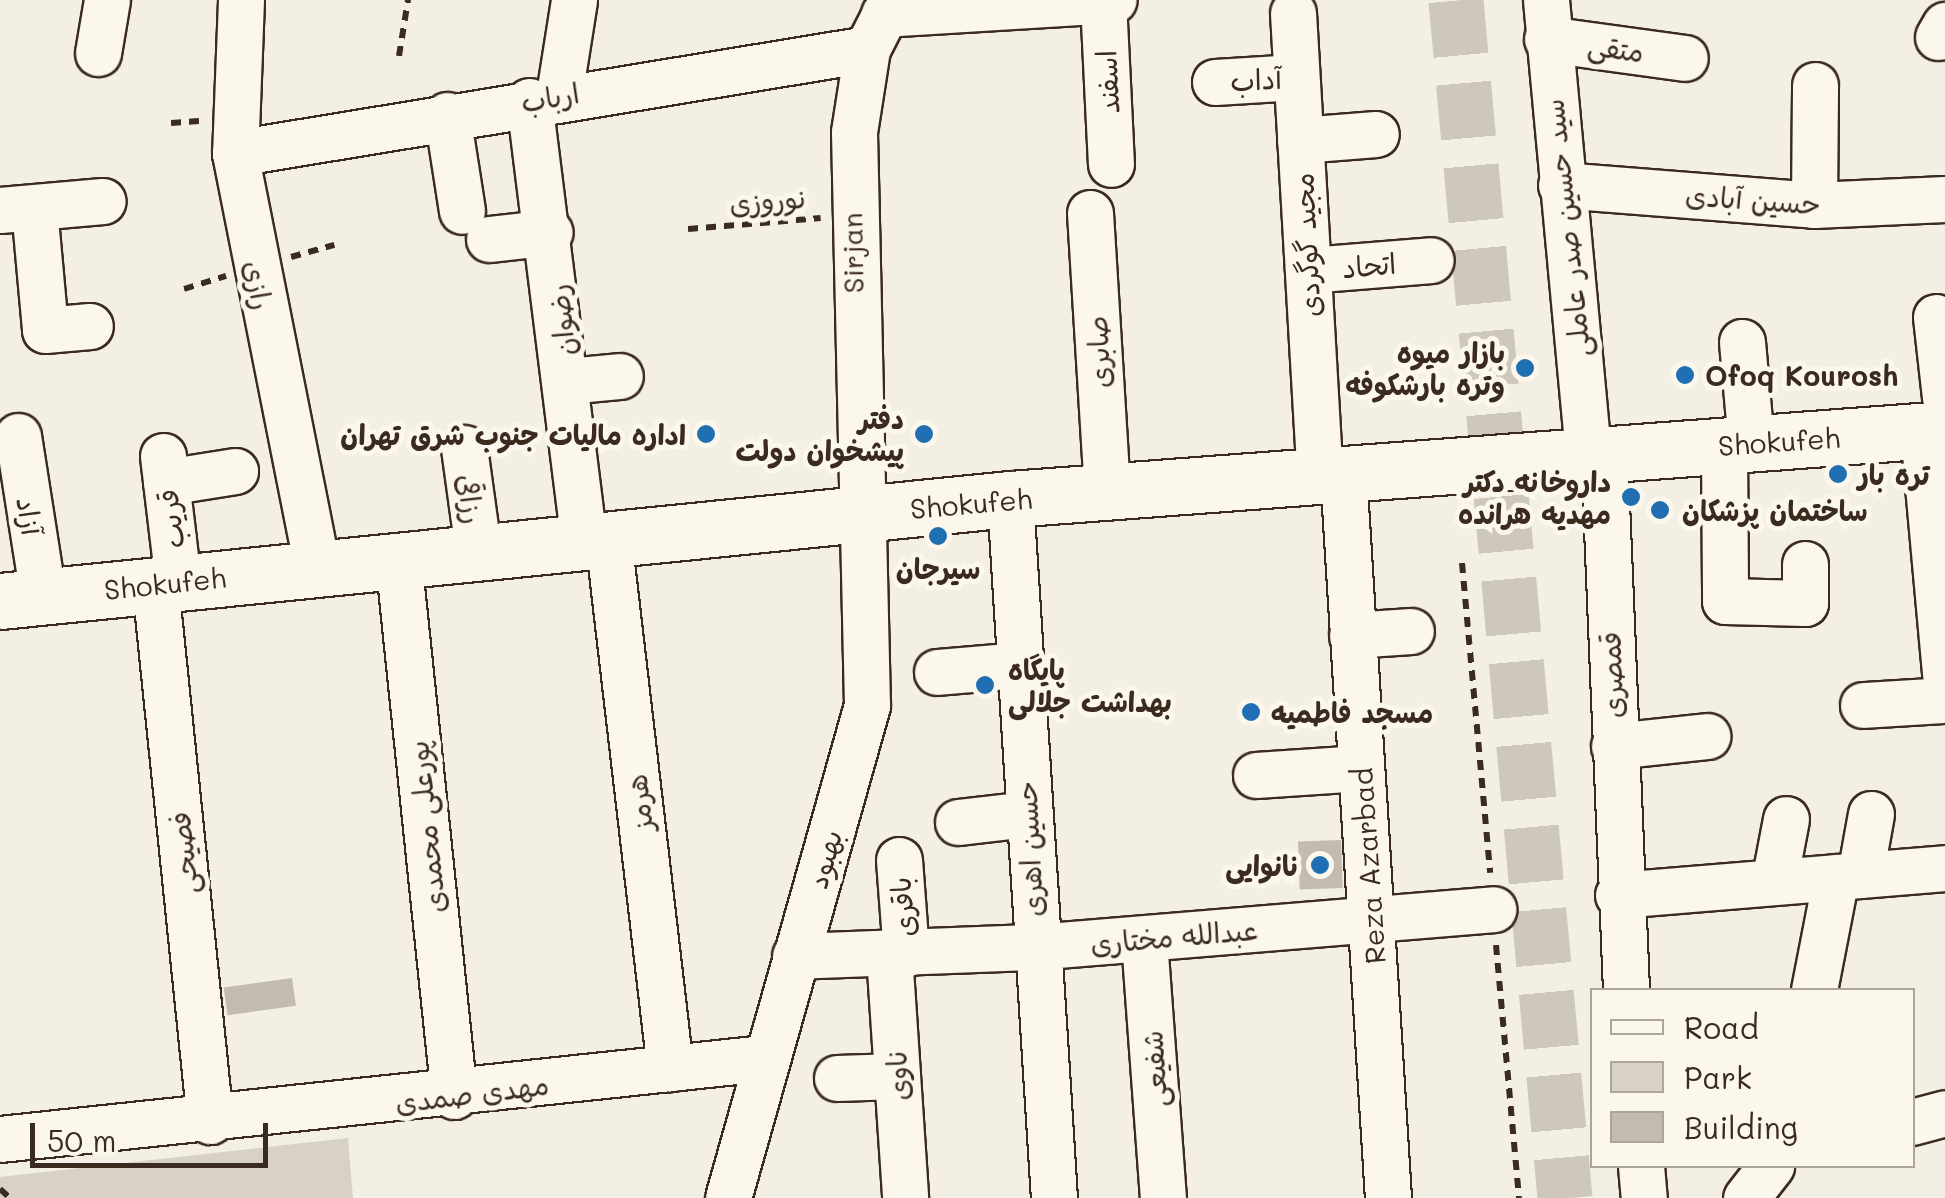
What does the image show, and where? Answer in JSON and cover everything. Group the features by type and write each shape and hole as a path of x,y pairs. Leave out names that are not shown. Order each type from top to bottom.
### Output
{"main road":[{"name":"Shokufeh","path":"22,599 857,513 1738,444 1938,419"}],"street":[{"path":"98,52 106,0"},
{"name":"رازی","path":"241,0 235,153 317,567"},
{"name":"رضوان","path":"574,0 544,98 550,232 567,380 596,539"},
{"name":"ارباب","path":"235,153 544,98 881,21 1114,0"},
{"name":"اسفند","path":"1102,1 1111,164"},
{"name":"مجید گوگردی","path":"1293,13 1308,270 1332,475"},
{"name":"متقی","path":"1547,20 1685,58"},
{"name":"سید حسین صدر عاملی","path":"1547,20 1561,185 1596,455"},
{"name":"Sirjan","path":"857,513 851,216 881,21"},
{"name":"آداب","path":"1215,82 1296,77"},
{"path":"1814,85 1814,205"},
{"path":"447,115 476,225 550,232"},
{"path":"1300,140 1376,134"},
{"name":"حسین آبادی","path":"1561,185 1814,205 1945,198"},
{"path":"90,326 45,330 17,209 103,201"},
{"name":"صابری","path":"1090,213 1107,492"},
{"name":"اتحاد","path":"1308,270 1431,260"},
{"path":"1936,317 1945,675"},
{"path":"1742,342 1726,601 1805,603 1805,564"},
{"path":"567,380 620,376"},
{"name":"آزاد","path":"18,436 22,599"},
{"name":"رزاقی","path":"464,448 478,550"},
{"name":"قمصری","path":"1596,455 1626,988"},
{"name":"قریب","path":"166,583 164,469 235,471"},
{"name":"Reza Azarbad","path":"1332,475 1352,635 1374,917 1388,1198"},
{"name":"حسین اهری","path":"1010,500 1034,947 1054,1198"},
{"name":"بهبود","path":"728,1198 764,1058 866,705 857,513"},
{"name":"هرمز","path":"596,539 670,1068"},
{"name":"پورعلی محمدی","path":"398,558 454,1096"},
{"name":"فصیحی","path":"166,583 210,1121"},
{"path":"1352,635 1411,631"},
{"path":"937,672 1018,665"},
{"path":"1863,705 1945,700"},
{"path":"1614,746 1707,736"},
{"path":"1256,775 1361,768"},
{"path":"958,822 1027,814"},
{"path":"1815,988 1871,814"},
{"path":"1774,882 1786,819"},
{"name":"باقری","path":"898,860 898,954"},
{"path":"1618,896 1945,868"},
{"name":"عبدالله مختاری","path":"795,956 1144,940 1493,909"},
{"name":"شفیعی","path":"1144,940 1163,1198"},
{"name":"ناوی","path":"898,954 897,1076 905,1198"},
{"name":"مهدی صمدی","path":"0,1138 454,1096 764,1058"},
{"path":"837,1078 897,1076"},
{"path":"1915,1121 1945,1114"},
{"path":"1641,1168 1644,1198"},
{"path":"1746,1198 1769,1168"}],"path":[{"path":"399,56 408,0"},
{"name":"نوروزی","path":"688,229 851,216"},
{"path":"0,1189 10,1198"}],"green space":[{"path":"348,1138 353,1198 0,1198 0,1177"}],"building":[{"name":"نانوایی","path":"1341,840 1343,888 1300,889 1298,842"},
{"path":"292,978 296,1006 228,1015 224,988"}],"tunnel":[{"path":"1456,0 1565,1198"}],"place":[{"name":"بازار میوه وتره بارشکوفه","path":"1525,368"},
{"name":"Ofoq Kourosh","path":"1685,375"},
{"name":"اداره مالیات جنوب شرق تهران","path":"706,434"},
{"name":"دفتر پیشخوان دولت","path":"924,434"},
{"name":"تره بار","path":"1838,474"},
{"name":"داروخانه دکتر مهدیه هرانده","path":"1631,497"},
{"name":"ساختمان پزشکان","path":"1660,510"},
{"name":"سیرجان","path":"938,536"},
{"name":"پایگاه بهداشت جلالی","path":"985,685"},
{"name":"مسجد فاطمیه","path":"1251,712"},
{"name":"نانوایی","path":"1320,865"}]}
